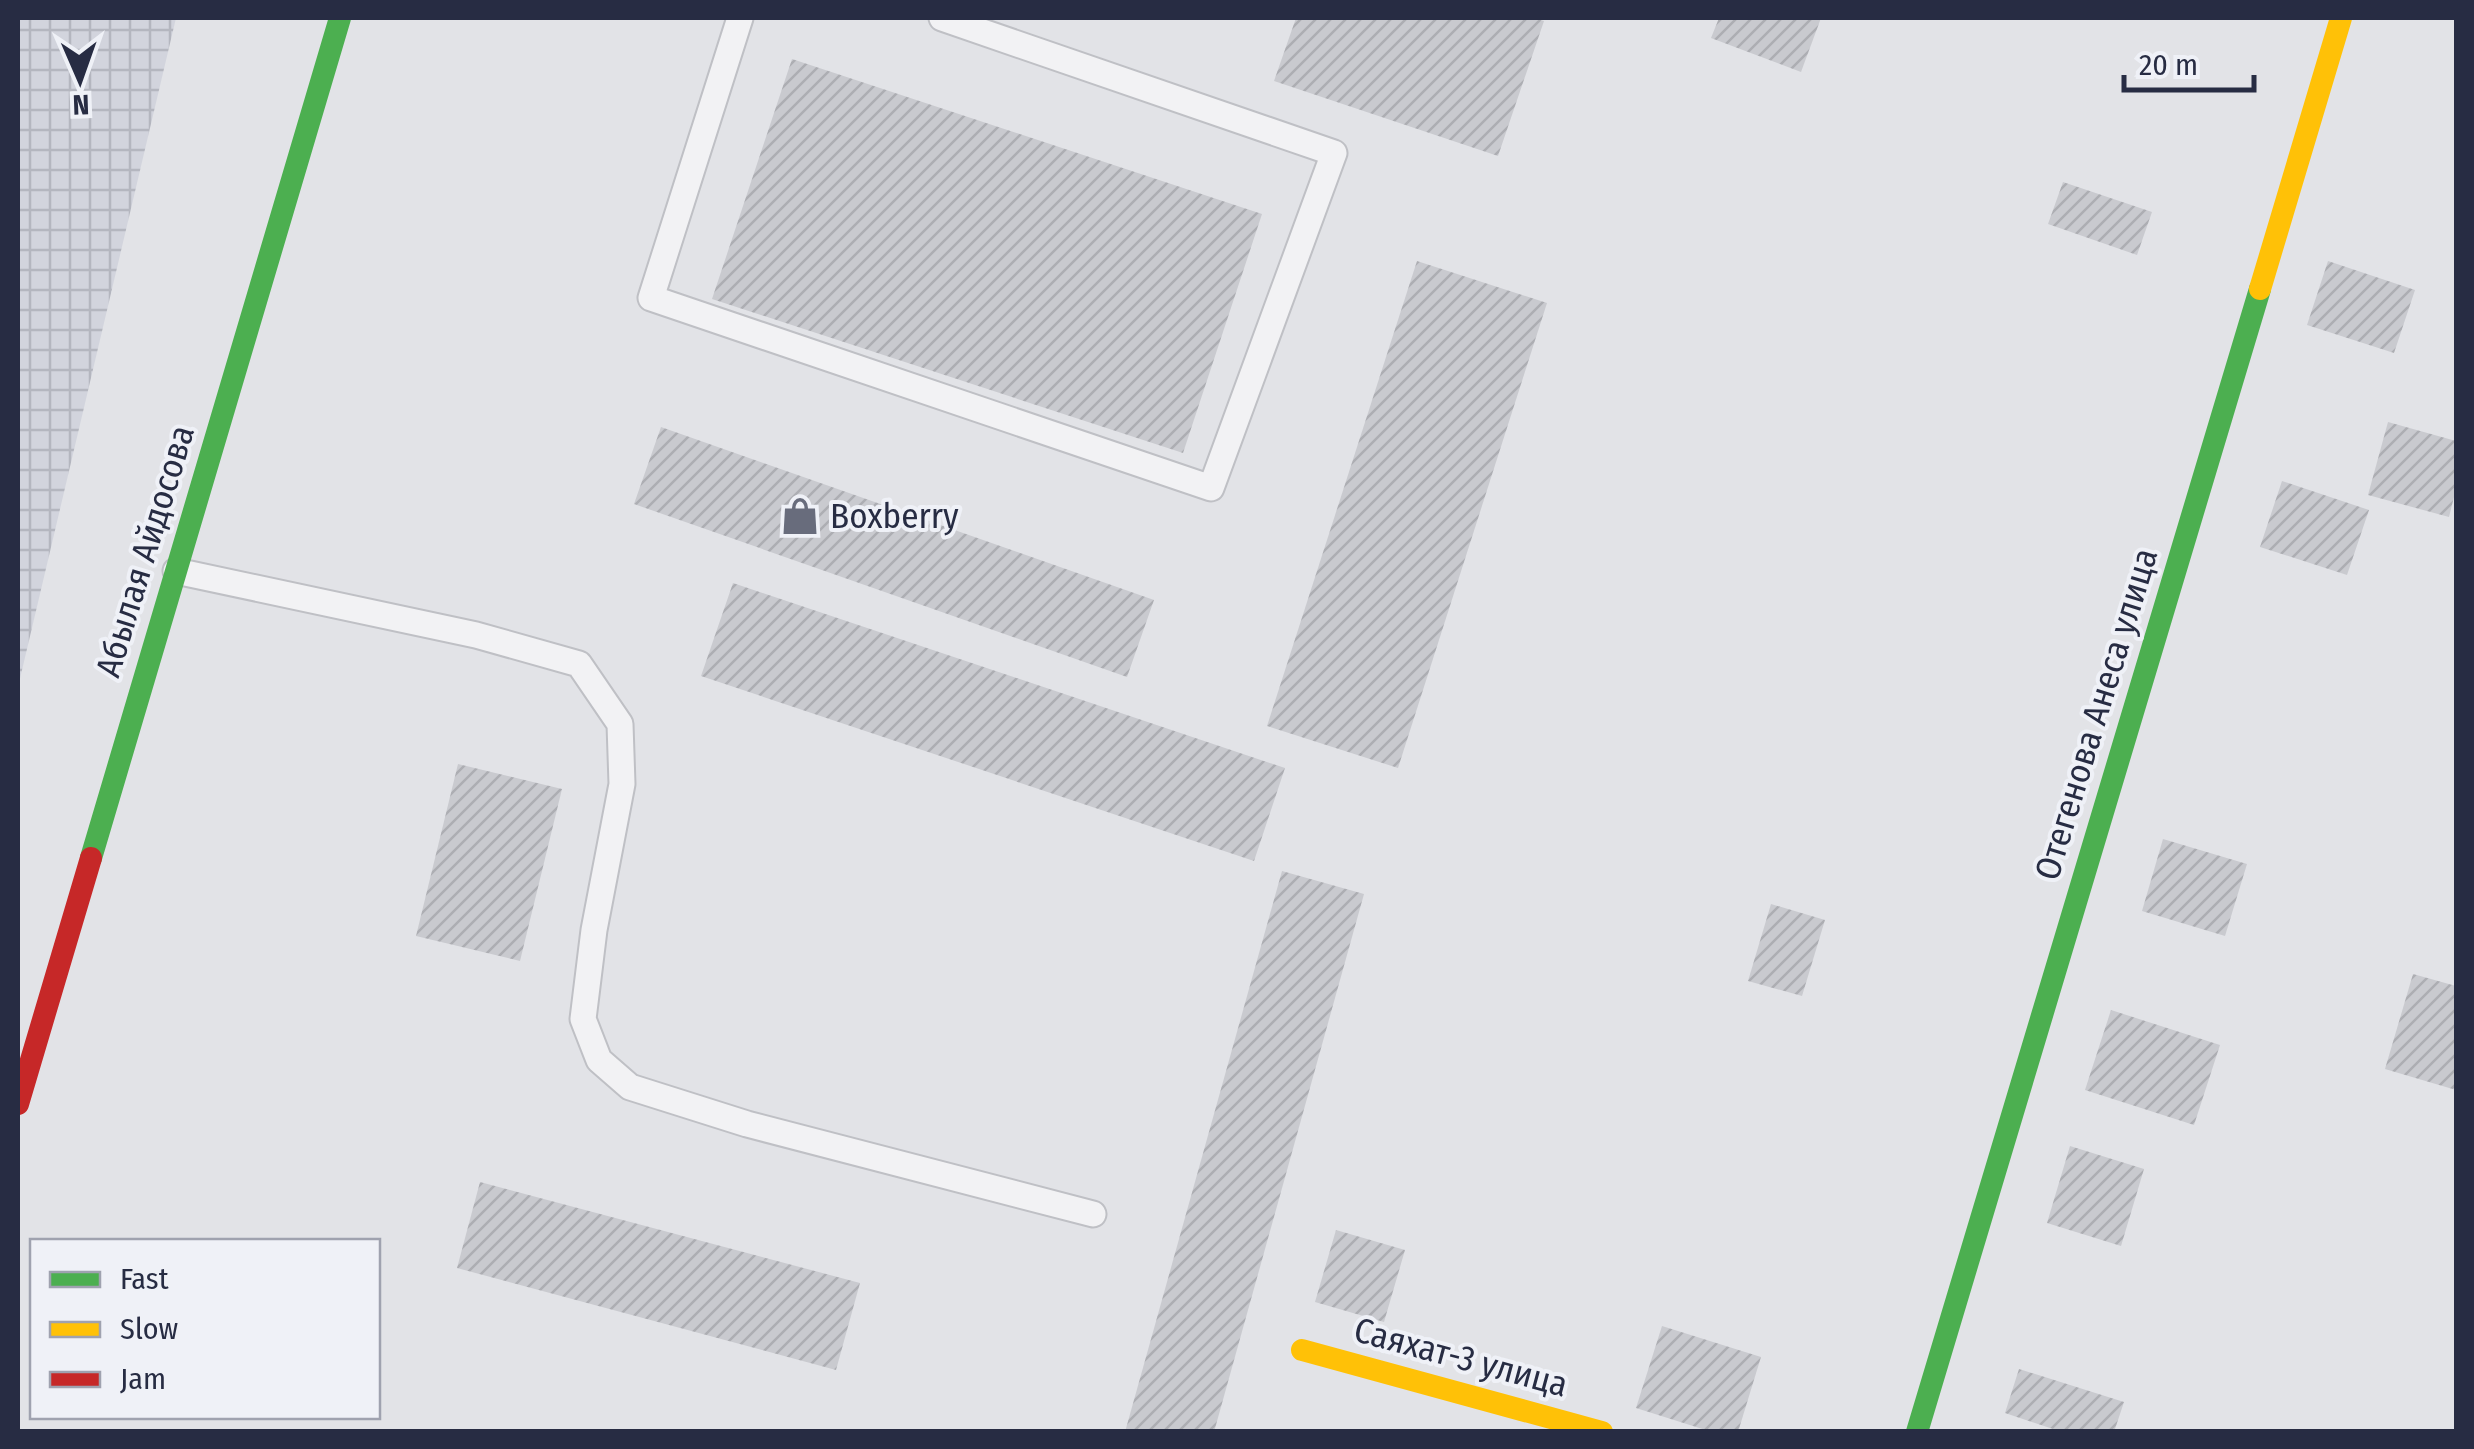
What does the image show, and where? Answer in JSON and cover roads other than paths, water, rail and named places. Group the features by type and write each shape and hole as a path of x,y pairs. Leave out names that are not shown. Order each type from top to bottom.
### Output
{"street":[{"name":"Абылая Айдосова","path":"18,1104 340,18"},
{"name":"Отегенова Анеса улица","path":"1917,1432 2341,18"},
{"name":"Саяхат-3 улица","path":"1302,1350 1602,1432"}],"lane":[{"path":"740,18 650,298 1211,488 1334,153 942,18"},
{"path":"176,571 476,635 579,664 620,724 622,784 594,930 583,1020 599,1060 630,1087 747,1124 1093,1214"}],"place":[{"name":"Boxberry","path":"800,516"}]}
